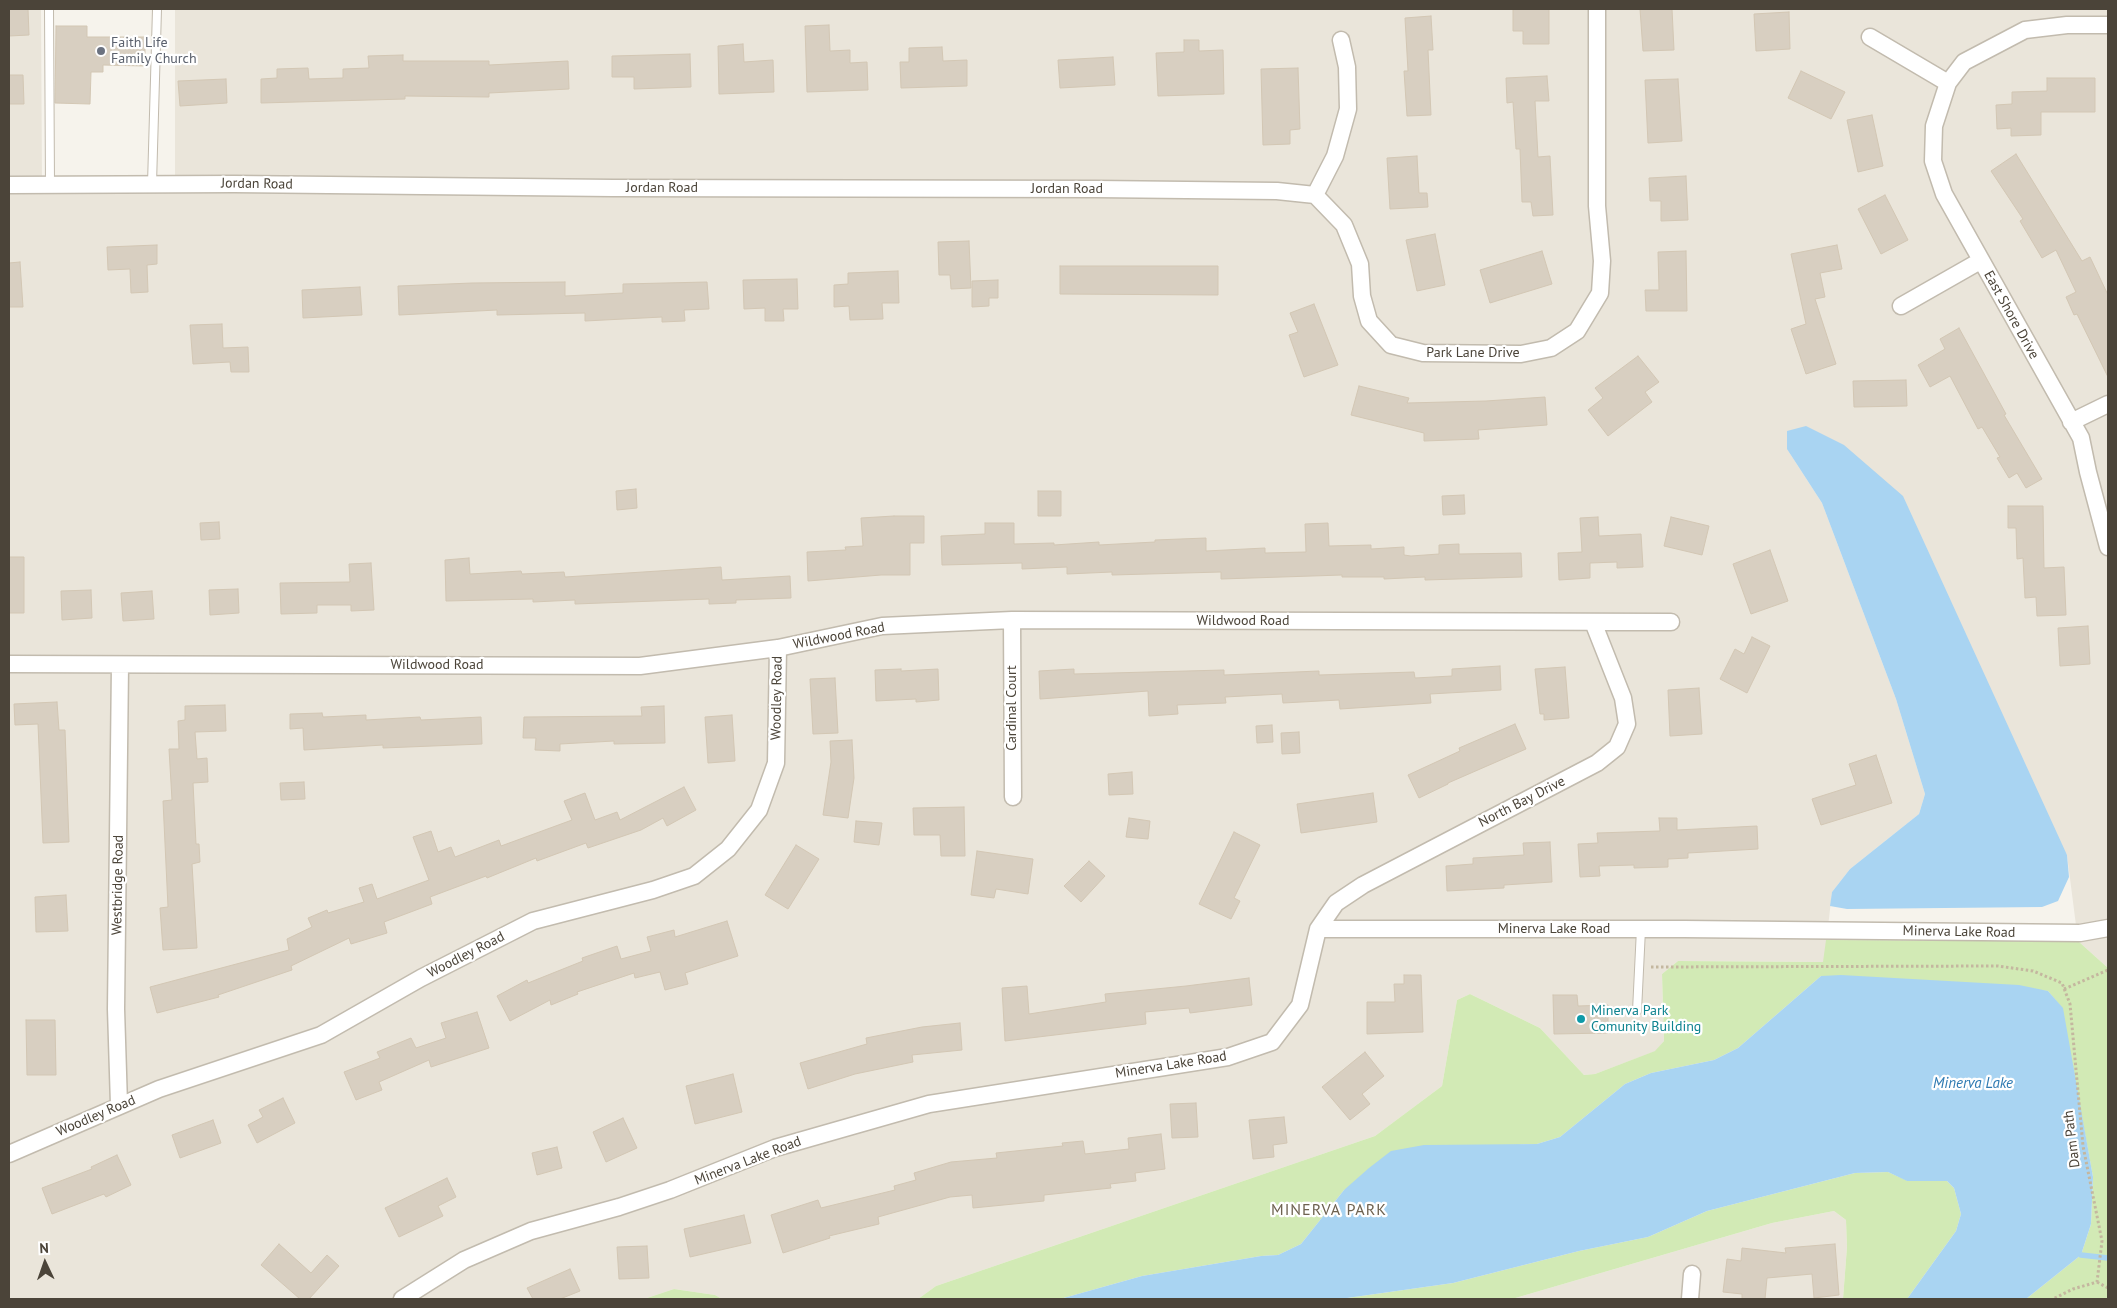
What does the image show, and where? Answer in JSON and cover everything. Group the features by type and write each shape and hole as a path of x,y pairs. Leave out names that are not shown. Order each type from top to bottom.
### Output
{"street":[{"name":"Park Lane Drive","path":"1315,195 1344,225 1360,264 1362,296 1369,322 1391,345 1423,353 1521,354 1551,348 1577,332 1600,293 1602,261 1597,206 1597,9"},
{"name":"East Shore Drive","path":"2108,26 2067,25 2025,30 1964,62 1948,83 1934,126 1933,161 1944,194 2081,438 2108,547"},
{"path":"1870,37 1948,83"},
{"path":"1315,195 1334,156 1348,109 1347,67 1341,40"},
{"name":"Jordan Road","path":"9,185 152,184 613,188 1096,189 1277,191 1315,195"},
{"path":"1901,306 1980,260"},
{"path":"2071,422 2108,404"},
{"name":"Wildwood Road","path":"9,664 640,666 778,648 882,626 1012,620 1671,622"},
{"name":"Cardinal Court","path":"1012,620 1013,797"},
{"name":"North Bay Drive","path":"1318,929 1336,903 1363,884 1597,763 1617,747 1626,724 1623,698 1593,622"},
{"name":"Woodley Road","path":"9,1154 159,1089 321,1035 421,978 533,921 653,890 694,876 728,849 759,810 776,763 778,648"},
{"name":"Westbridge Road","path":"120,665 116,1009 120,1106"},
{"name":"Minerva Lake Road","path":"402,1299 464,1260 531,1231 619,1207 670,1190 775,1148 929,1104 1228,1057 1272,1042 1300,1005 1318,929 1641,929 2080,933 2108,928"},
{"path":"1690,1299 1692,1274"}],"lane":[{"path":"49,9 50,185"},
{"path":"152,184 157,9"},
{"path":"1637,1011 1641,929"}],"path":[{"path":"1639,967 1998,966 2033,971 2062,983 2064,989 2108,970"},
{"name":"Dam Path","path":"2064,989 2070,1004 2083,1146 2102,1241 2097,1282"},
{"path":"2053,1299 2073,1289 2097,1282 2108,1288"}],"shaded area":[{"path":"9,9 41,9 42,186 175,186 175,9 2108,9 2108,968 2078,941 2067,855 1787,449 1822,503 1896,699 1925,794 1919,814 1850,869 1832,892 1824,962 1678,961 1662,974 1664,1041 1656,1051 1595,1074 1584,1075 1540,1028 1470,994 1457,1000 1442,1086 1375,1136 936,1286 918,1299 722,1299 715,1295 674,1289 644,1299 9,1299"},
{"path":"1834,1211 1846,1220 1847,1247 1843,1299 1512,1299 1772,1223"}],"green space":[{"path":"1826,940 2078,941 2108,968 2108,1299 2026,1299 2081,1255 2091,1224 2093,1177 2062,1008 2048,991 1821,976 1738,1048 1714,1060 1651,1073 1625,1084 1560,1137 1537,1144 1523,1144 1344,1190 1301,1244 1278,1255 1261,1256 1142,1276 1060,1299 918,1299 936,1286 1375,1136 1442,1086 1457,1000 1470,994 1540,1028 1584,1075 1595,1074 1655,1051 1664,1041 1662,974 1678,961 1823,962"},
{"path":"1888,1172 1908,1181 1947,1181 1954,1188 1961,1214 1956,1231 1907,1299 1843,1299 1847,1247 1846,1220 1834,1211 1772,1223 1512,1299 1340,1299 1453,1283 1579,1251 1648,1237 1707,1211 1855,1173"},
{"path":"674,1289 715,1295 722,1299 644,1299"}],"water":[{"path":"1806,426 1844,445 1903,496 2067,855 2069,877 2058,901 2042,907 1847,909 1830,906 1832,892 1850,869 1919,814 1925,794 1896,699 1822,503 1787,449 1787,431"},
{"name":"Minerva Lake","path":"1841,975 2019,985 2048,991 2063,1008 2093,1177 2091,1224 2081,1255 2026,1299 1907,1299 1956,1231 1961,1214 1954,1188 1947,1181 1907,1181 1888,1172 1855,1173 1707,1211 1648,1237 1579,1251 1453,1283 1340,1299 1060,1299 1142,1276 1261,1256 1278,1255 1301,1244 1344,1190 1391,1151 1424,1145 1537,1144 1560,1137 1625,1084 1651,1073 1714,1060 1738,1048 1821,976"}],"building":[{"path":"9,9 28,9 29,35 9,36"},
{"path":"1513,9 1549,9 1549,44 1523,44 1523,31 1513,31"},
{"path":"1640,9 1672,9 1674,50 1643,51"},
{"path":"1789,12 1790,49 1756,51 1754,14"},
{"path":"1431,16 1433,50 1428,50 1431,115 1407,116 1404,71 1408,71 1405,18"},
{"path":"829,25 830,51 850,50 850,63 867,62 868,90 807,92 805,26"},
{"name":"Faith Life Family Church","path":"56,26 87,26 87,37 145,37 145,66 103,65 103,72 91,72 90,104 55,103"},
{"path":"1184,40 1199,40 1199,51 1223,50 1224,94 1158,96 1156,53 1184,52"},
{"path":"743,44 744,62 773,60 774,92 719,94 718,46"},
{"path":"942,47 943,61 967,60 967,86 901,88 900,62 909,62 909,48"},
{"path":"690,54 691,87 634,89 634,77 612,77 612,56"},
{"path":"403,55 403,61 489,61 489,65 568,61 569,89 489,93 489,97 405,96 405,99 261,103 261,79 277,78 277,69 308,68 309,79 343,78 343,69 369,68 368,56"},
{"path":"1113,57 1115,85 1060,88 1058,60"},
{"path":"1298,68 1300,129 1290,130 1290,144 1263,145 1261,69"},
{"path":"1801,71 1845,92 1831,119 1788,98"},
{"path":"9,75 23,75 24,104 9,104"},
{"path":"1547,76 1549,101 1535,101 1538,157 1550,156 1553,215 1533,216 1531,202 1522,202 1520,149 1516,149 1513,102 1507,103 1506,78"},
{"path":"2047,78 2095,78 2095,112 2041,112 2041,135 2011,136 2011,128 1997,129 1996,105 2012,104 2012,92 2047,91"},
{"path":"226,79 227,103 180,106 178,81"},
{"path":"1678,79 1682,141 1648,143 1645,80"},
{"path":"1872,115 1883,166 1858,172 1847,120"},
{"path":"2016,154 2082,261 2090,257 2108,295 2108,377 2077,314 2074,315 2066,297 2076,292 2056,250 2042,258 2020,221 2023,219 1991,171"},
{"path":"1417,156 1419,193 1427,193 1428,207 1390,209 1387,158"},
{"path":"1686,176 1688,220 1661,221 1661,201 1650,201 1649,178"},
{"path":"1885,195 1908,240 1881,254 1858,209"},
{"path":"1435,234 1445,285 1417,291 1406,240"},
{"path":"969,241 971,288 951,289 950,275 939,275 938,242"},
{"path":"157,245 157,264 147,265 148,292 131,293 130,269 108,270 107,247"},
{"path":"1837,245 1842,269 1820,273 1825,297 1815,299 1836,364 1806,374 1791,329 1806,324 1791,254"},
{"path":"1542,251 1552,284 1490,303 1480,270"},
{"path":"1686,251 1687,311 1646,311 1645,290 1659,290 1658,252"},
{"path":"20,262 23,307 9,307 9,263"},
{"path":"1060,266 1218,266 1218,295 1060,294"},
{"path":"898,271 899,303 882,303 883,319 850,320 849,306 834,307 834,285 848,284 848,273"},
{"path":"797,279 798,309 783,309 784,321 765,321 765,308 744,309 743,280"},
{"path":"998,280 998,298 989,298 989,306 972,307 972,281"},
{"path":"565,282 565,296 623,293 623,284 707,282 709,309 684,310 685,321 662,322 662,317 585,321 585,313 497,315 497,310 399,315 398,286"},
{"path":"360,287 362,315 303,318 302,290"},
{"path":"1314,304 1338,365 1304,377 1289,335 1298,332 1290,313"},
{"path":"222,324 223,348 248,347 249,372 231,372 230,362 193,364 190,325"},
{"path":"1959,328 2006,414 2004,415 2042,479 2026,488 2017,473 2009,478 1997,458 2000,457 1982,427 1978,429 1950,376 1930,387 1918,365 1945,349 1940,339"},
{"path":"1638,356 1659,382 1645,392 1652,402 1608,436 1588,410 1603,398 1595,388"},
{"path":"1906,380 1907,406 1854,407 1853,381"},
{"path":"1359,386 1409,398 1407,403 1545,397 1547,425 1478,430 1479,439 1424,441 1424,433 1351,415"},
{"path":"636,489 637,508 617,510 616,491"},
{"path":"1038,491 1061,491 1061,516 1038,516"},
{"path":"1464,495 1465,514 1443,515 1442,496"},
{"path":"2008,506 2043,506 2044,568 2064,567 2066,615 2037,616 2036,597 2025,598 2023,558 2017,559 2016,528 2008,528"},
{"path":"924,516 924,543 910,543 910,575 881,575 808,581 807,552 846,550 845,547 863,546 861,518"},
{"path":"1598,517 1599,536 1641,534 1643,567 1617,568 1617,562 1590,563 1590,578 1559,580 1558,553 1582,552 1580,518"},
{"path":"1671,517 1709,526 1702,555 1664,546"},
{"path":"219,522 220,539 201,540 200,523"},
{"path":"985,523 1014,523 1014,544 1054,543 1054,545 1099,542 1099,545 1206,538 1206,551 1265,548 1265,553 1306,552 1305,524 1328,523 1329,546 1371,545 1371,549 1404,547 1404,555 1411,556 1439,554 1439,545 1459,544 1459,554 1521,553 1522,577 1425,580 1425,577 1384,579 1384,577 1342,577 1342,575 1221,579 1221,572 1112,575 1112,572 1067,574 1067,567 1022,569 1022,563 942,565 941,536 985,534"},
{"path":"1770,550 1788,601 1751,614 1733,564"},
{"path":"9,557 24,557 24,613 9,613"},
{"path":"469,558 470,574 521,571 522,574 564,572 565,577 721,567 722,580 790,576 791,598 736,600 736,603 709,604 709,599 575,604 575,600 533,602 533,599 446,601 445,560"},
{"path":"371,563 374,610 351,611 351,605 317,605 317,613 281,614 280,583 350,582 349,564"},
{"path":"238,589 239,613 210,615 209,590"},
{"path":"91,590 92,618 62,620 61,591"},
{"path":"152,591 154,619 123,621 121,593"},
{"path":"2088,626 2090,664 2060,666 2058,628"},
{"path":"1752,637 1770,646 1747,693 1720,679 1735,649 1744,654"},
{"path":"1500,666 1501,690 1430,694 1431,703 1340,709 1339,700 1283,703 1282,694 1225,697 1226,703 1177,705 1178,714 1149,716 1148,691 1040,699 1039,671 1074,669 1074,674 1224,670 1224,675 1319,671 1319,675 1414,672 1415,678 1452,676 1452,669"},
{"path":"1565,667 1569,718 1544,720 1544,714 1540,714 1535,669"},
{"path":"901,669 901,671 938,669 939,700 916,702 916,699 876,701 875,670"},
{"path":"835,678 838,733 813,734 810,679"},
{"path":"1699,688 1702,734 1670,736 1668,690"},
{"path":"57,702 59,730 65,730 69,842 43,843 38,724 15,725 14,704"},
{"path":"225,705 226,731 195,732 197,759 207,758 208,782 193,783 196,844 199,844 200,862 192,864 197,948 163,950 160,908 168,907 163,801 172,800 169,749 179,749 178,721 185,720 185,706"},
{"path":"664,706 665,743 614,744 614,741 560,744 560,751 535,750 536,738 523,738 524,717 642,716 641,707"},
{"path":"322,713 323,717 366,715 366,720 420,717 421,720 481,717 482,744 383,748 383,745 304,750 303,728 290,729 290,714"},
{"path":"732,715 735,761 708,763 705,717"},
{"path":"1515,724 1526,749 1448,783 1419,798 1408,775 1460,751 1459,748"},
{"path":"1272,725 1273,742 1257,743 1256,726"},
{"path":"1299,732 1300,753 1282,754 1281,733"},
{"path":"852,740 854,778 848,818 823,815 831,762 830,741"},
{"path":"1876,755 1892,803 1821,825 1812,799 1856,785 1849,764"},
{"path":"1132,772 1133,794 1109,795 1108,774"},
{"path":"304,782 305,799 281,800 280,783"},
{"path":"684,787 696,810 667,826 663,818 641,830 588,848 586,843 537,861 536,858 487,878 486,876 430,897 432,904 384,922 387,933 351,944 349,938 291,966 292,970 218,995 219,997 157,1013 150,987 289,950 287,939 312,927 308,918 327,910 328,913 364,902 359,888 372,884 377,899 429,880 413,837 431,831 438,852 451,847 455,857 499,840 501,846 572,820 564,801 585,793 595,820 617,812 620,820"},
{"path":"1373,793 1377,822 1301,833 1297,804"},
{"path":"964,807 965,856 941,856 940,835 914,835 913,808"},
{"path":"1129,818 1150,821 1148,839 1126,837"},
{"path":"1659,818 1677,818 1677,830 1757,826 1758,849 1688,853 1688,858 1668,859 1668,867 1634,868 1634,865 1599,866 1600,876 1580,877 1578,844 1598,843 1597,833 1660,831"},
{"path":"856,821 882,823 879,845 854,842"},
{"path":"1234,832 1260,845 1234,898 1240,901 1231,919 1199,904"},
{"path":"1550,842 1552,882 1504,885 1504,888 1447,891 1446,866 1473,864 1473,858 1524,855 1523,843"},
{"path":"796,845 819,859 788,909 765,895"},
{"path":"977,851 1033,859 1028,894 996,889 994,898 971,895"},
{"path":"1089,861 1105,876 1081,902 1064,886"},
{"path":"66,895 68,931 36,932 35,897"},
{"path":"727,921 738,956 685,973 688,984 665,990 660,972 635,978 634,973 577,992 578,994 551,1005 550,1000 510,1021 497,996 527,980 528,983 583,961 582,958 617,946 621,959 651,951 647,937 674,930 675,937"},
{"path":"1404,975 1421,975 1423,1032 1367,1034 1367,1002 1395,1002 1394,984 1404,984"},
{"path":"1249,978 1252,1005 1190,1013 1189,1008 1145,1012 1146,1024 1005,1041 1002,988 1027,986 1029,1014 1106,1002 1105,994"},
{"name":"Minerva Park Comunity Building","path":"1553,995 1577,995 1578,1006 1608,1005 1608,1033 1554,1034"},
{"path":"477,1012 489,1048 431,1067 429,1060 379,1082 382,1090 356,1100 344,1072 380,1058 377,1052 411,1038 416,1048 446,1038 441,1023"},
{"path":"26,1020 55,1020 56,1075 27,1075"},
{"path":"960,1023 962,1050 912,1055 913,1062 855,1074 808,1089 800,1063 867,1044 866,1038 922,1027"},
{"path":"1365,1052 1384,1076 1362,1094 1370,1104 1350,1120 1322,1087"},
{"path":"733,1074 742,1112 695,1124 686,1086"},
{"path":"283,1098 295,1123 257,1143 248,1125 263,1117 259,1110"},
{"path":"1196,1103 1198,1137 1172,1138 1170,1104"},
{"path":"1284,1117 1287,1143 1273,1145 1274,1157 1253,1159 1249,1120"},
{"path":"623,1118 637,1148 606,1162 593,1132"},
{"path":"213,1120 221,1143 180,1158 172,1135"},
{"path":"1161,1134 1165,1169 1135,1173 1136,1181 1110,1184 1111,1188 1044,1195 1044,1201 973,1208 972,1195 950,1197 878,1217 879,1224 829,1236 830,1238 783,1253 771,1215 818,1200 821,1208 895,1190 894,1186 916,1180 914,1173 951,1162 997,1158 996,1153 1063,1146 1062,1143 1083,1141 1085,1154 1129,1149 1128,1138"},
{"path":"557,1147 562,1168 537,1175 532,1153"},
{"path":"117,1155 131,1185 106,1197 104,1194 52,1214 42,1188 92,1169 91,1167"},
{"path":"447,1178 456,1197 438,1206 443,1216 399,1237 385,1208"},
{"path":"744,1215 751,1243 690,1257 684,1229"},
{"path":"279,1244 311,1273 327,1255 339,1266 309,1299 300,1299 261,1265"},
{"path":"1835,1244 1839,1295 1814,1298 1812,1274 1767,1278 1765,1299 1742,1299 1742,1294 1723,1292 1727,1259 1741,1261 1742,1248 1786,1253 1785,1248"},
{"path":"647,1246 649,1278 619,1279 617,1247"},
{"path":"570,1269 580,1291 560,1299 533,1299 527,1288"}],"waterway":[{"path":"2081,1255 2108,1258"}],"place":[{"name":"Faith Life Family Church","path":"101,51"},
{"name":"Minerva Park Comunity Building","path":"1581,1019"}],"district":[{"name":"MINERVA PARK","path":"1329,1210"}]}
